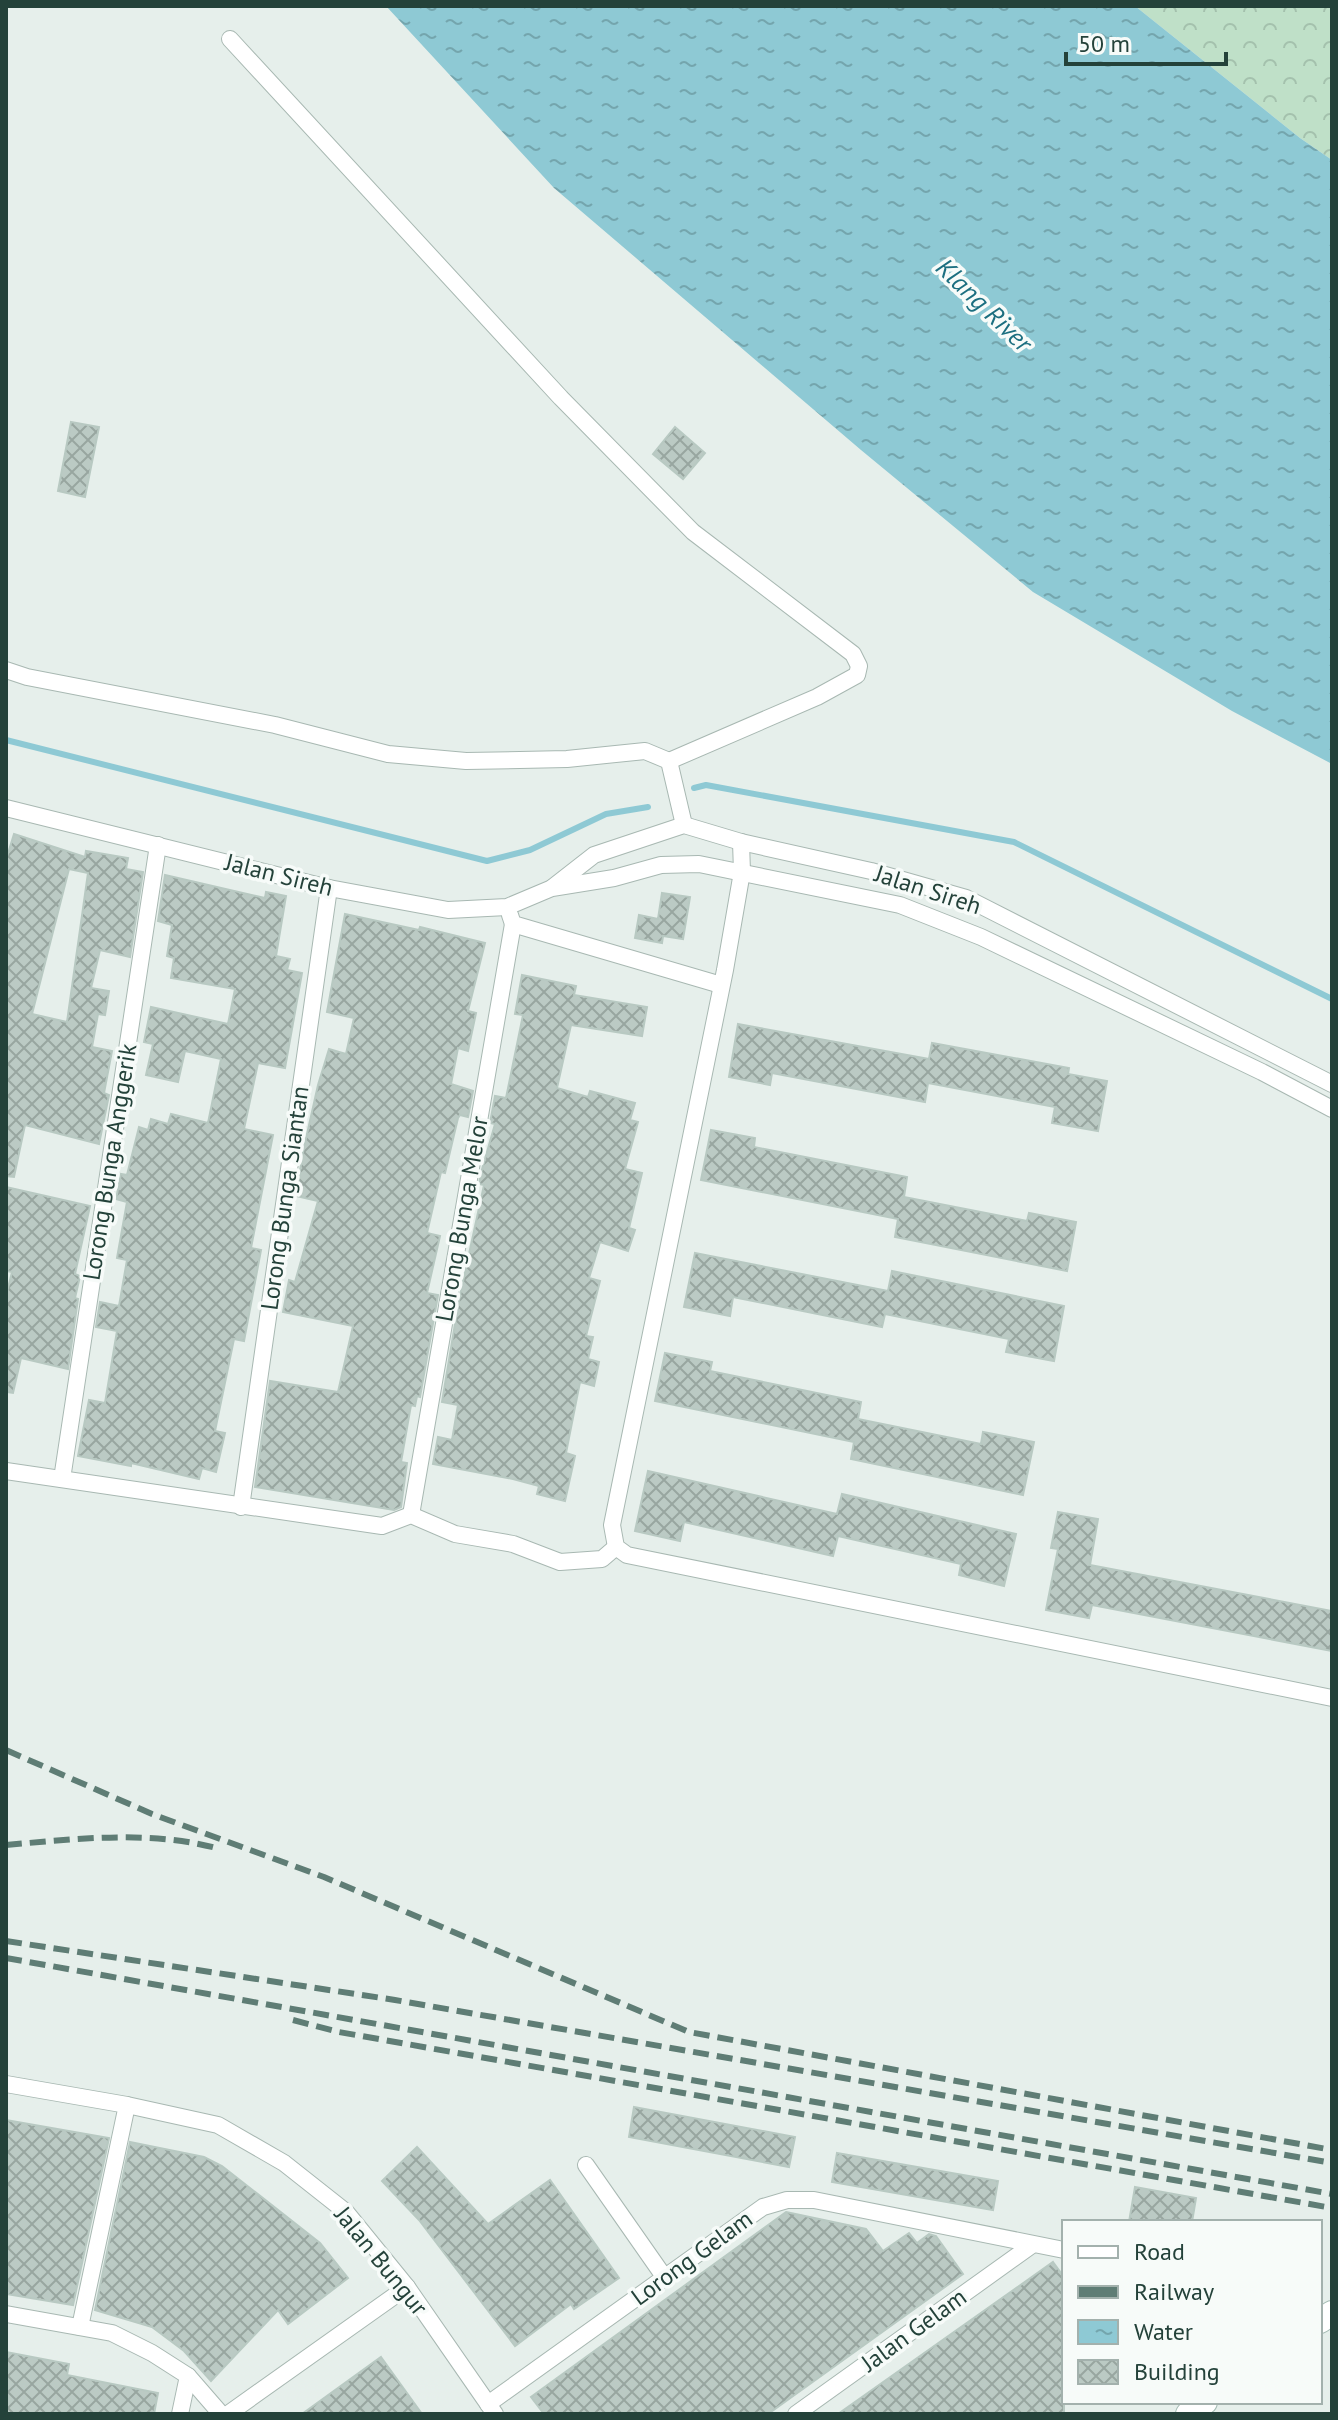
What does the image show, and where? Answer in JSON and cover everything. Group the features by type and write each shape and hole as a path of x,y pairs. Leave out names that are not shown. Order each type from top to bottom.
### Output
{"street":[{"path":"6,670 27,677 275,725 388,754 466,761 567,759 645,751 669,761 817,697 857,675 859,666 853,654 693,532 561,398 230,39"},
{"path":"669,761 684,825"},
{"name":"Jalan Sireh","path":"6,808 329,888 448,910 507,907 552,888 614,878 661,865 699,864 900,905 995,944 1248,1065 1332,1109"},
{"name":"Jalan Sireh","path":"552,888 594,855 628,841 684,825 741,842 871,871 966,898 1332,1084"},
{"path":"741,842 742,872 721,985 612,1525 616,1547 627,1555 1332,1698"},
{"name":"Lorong Bunga Anggerik","path":"62,1479 158,845"},
{"name":"Lorong Bunga Siantan","path":"241,1507 329,888"},
{"path":"507,907 513,924 721,985"},
{"name":"Lorong Bunga Melor","path":"411,1515 513,924"},
{"path":"6,1471 382,1526 411,1515 455,1534 513,1544 560,1562 602,1559 616,1547"},
{"name":"Jalan Bungur","path":"6,2084 218,2125 284,2163 346,2212 407,2287 492,2409"},
{"path":"80,2327 127,2105"},
{"path":"586,2165 665,2278"},
{"name":"Lorong Gelam","path":"492,2409 763,2207 787,2200 814,2200 1062,2250"},
{"name":"Jalan Gelam","path":"796,2414 1032,2245"},
{"path":"228,2414 407,2287"},
{"path":"6,2314 112,2333 188,2376 221,2414"},
{"path":"180,2414 188,2376"}],"green space":[{"path":"1135,6 1332,6 1332,160 1300,138"}],"water":[{"name":"Klang River","path":"386,6 1135,6 1332,160 1332,764 1232,711 1033,592 554,188"}],"building":[{"path":"71,422 99,427 85,497 58,491"},
{"path":"675,427 705,453 683,479 653,454"},
{"path":"14,834 85,857 86,851 128,858 126,869 143,872 130,957 100,950 91,988 109,991 105,1015 98,1014 92,1047 112,1051 104,1093 109,1095 99,1144 25,1125 14,1177 6,1176 6,860","holes":["69,869 88,873 67,1022 32,1014"]},
{"path":"165,875 265,898 266,892 286,896 276,956 290,959 287,970 302,973 285,1068 258,1063 244,1129 273,1135 251,1248 261,1250 244,1341 234,1339 215,1431 225,1433 216,1472 202,1468 199,1479 131,1463 131,1466 78,1456 89,1400 105,1403 117,1331 96,1327 100,1302 119,1306 127,1260 117,1258 127,1202 116,1199 121,1174 127,1175 139,1127 148,1130 151,1119 168,1124 171,1114 208,1123 221,1059 185,1051 178,1082 146,1075 153,1044 144,1042 151,1007 228,1024 235,989 171,978 174,958 167,956 172,925 158,921"},
{"path":"662,893 690,897 683,939 663,936 662,943 635,938 639,915 658,919"},
{"path":"345,914 419,930 420,927 485,943 468,1011 476,1013 468,1051 458,1048 451,1084 473,1091 468,1117 460,1115 458,1118 427,1233 440,1236 427,1293 438,1295 420,1397 417,1396 415,1406 411,1405 401,1462 407,1463 401,1507 394,1510 255,1487 270,1381 338,1392 353,1326 283,1312 289,1280 295,1282 318,1201 296,1196 318,1085 329,1049 346,1054 354,1018 327,1012"},
{"path":"522,975 576,986 574,995 647,1007 642,1036 571,1025 557,1088 588,1097 590,1091 635,1103 630,1120 638,1122 625,1169 642,1173 629,1228 635,1230 628,1251 600,1242 589,1278 600,1281 586,1336 593,1337 588,1359 599,1362 594,1386 580,1382 566,1453 575,1456 565,1501 537,1494 539,1486 433,1464 438,1437 452,1440 458,1405 442,1402 459,1300 484,1185 479,1184 481,1173 495,1124 490,1123 495,1096 506,1098 523,1015 515,1014"},
{"path":"738,1024 929,1059 932,1043 1069,1068 1068,1074 1107,1081 1098,1131 1052,1123 1055,1107 928,1083 925,1102 772,1073 770,1085 729,1077"},
{"path":"711,1130 755,1138 754,1147 907,1177 904,1197 1027,1221 1029,1213 1076,1222 1067,1271 895,1237 898,1219 701,1180"},
{"path":"6,1187 90,1206 75,1274 80,1276 68,1369 21,1358 13,1393 6,1392 6,1296 12,1272 6,1271"},
{"path":"695,1253 888,1291 892,1271 1064,1306 1054,1361 1006,1352 1009,1339 885,1314 882,1327 733,1297 730,1316 684,1307"},
{"path":"665,1353 712,1362 710,1371 861,1402 858,1419 981,1444 983,1432 1034,1442 1023,1495 851,1459 854,1442 655,1401"},
{"path":"648,1471 837,1514 842,1494 1016,1534 1004,1586 959,1575 961,1564 838,1536 833,1556 684,1522 680,1541 635,1531"},
{"path":"1058,1512 1098,1519 1090,1565 1332,1611 1332,1651 1092,1605 1089,1618 1046,1610 1058,1549 1051,1548"},
{"path":"634,2107 795,2137 789,2167 629,2137"},
{"path":"6,2120 109,2138 73,2305 6,2294"},
{"path":"130,2142 204,2157 222,2166 320,2243 348,2278 288,2324 278,2310 211,2381 184,2351 152,2327 95,2310"},
{"path":"417,2147 488,2224 550,2180 619,2278 574,2309 571,2304 515,2346 419,2220 382,2181"},
{"path":"837,2153 998,2181 993,2210 832,2182"},
{"path":"1135,2187 1196,2198 1192,2220 1129,2220"},
{"path":"786,2212 866,2229 883,2251 909,2233 917,2243 929,2234 936,2236 963,2274 768,2414 544,2414 531,2397"},
{"path":"1053,2262 1062,2274 1064,2414 838,2414"},
{"path":"6,2352 69,2364 67,2375 158,2393 154,2414 6,2414"},
{"path":"381,2357 422,2414 302,2414"}],"waterway":[{"path":"6,740 487,861 530,850 606,814 648,807"},
{"path":"694,788 706,785 1014,842 1332,999"}],"railway":[{"path":"6,1750 152,1814 324,1877 689,2032 1332,2150"},
{"path":"6,1845 138,1838 191,1842 216,1848"},
{"path":"6,1941 395,2000 1332,2163"},
{"path":"6,1958 1332,2194"},
{"path":"293,2020 339,2032 1332,2208"}]}
